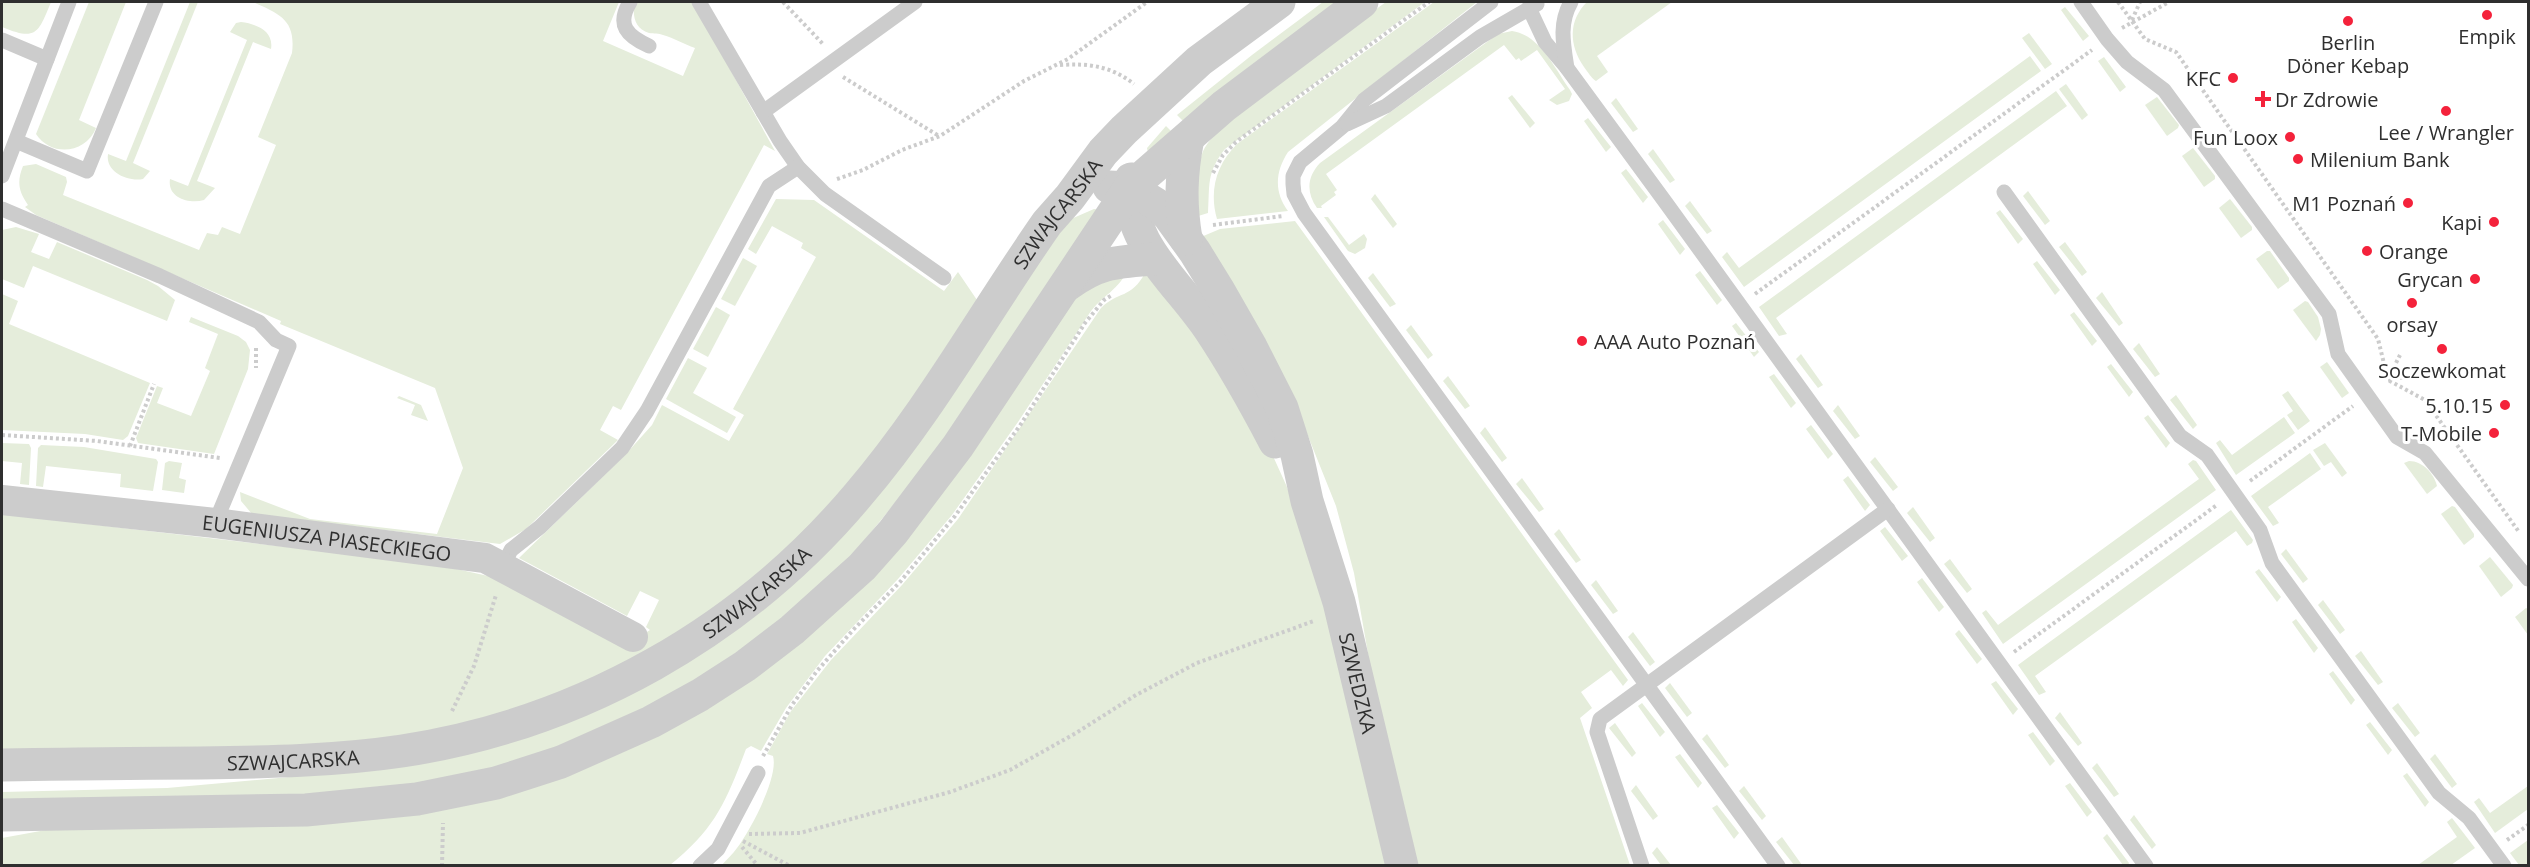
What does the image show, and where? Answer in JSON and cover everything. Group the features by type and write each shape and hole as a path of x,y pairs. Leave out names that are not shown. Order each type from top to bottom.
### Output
{"street":[{"name":"SZWAJCARSKA","path":"2,765 256,762 390,753 466,739 515,725 574,704 626,680 680,650 743,606 795,562 839,518 899,443 1035,240 1148,94 1199,61 1279,2"},
{"path":"2,815 306,810 417,799 473,788 531,773 598,747 651,722 745,666 792,630 862,567 910,510 958,446 1130,188 1264,74 1362,2"},
{"name":"SZWEDZKA","path":"1148,94 1134,156 1130,188 1134,223 1154,259 1209,328 1307,501"},
{"path":"1188,138 1180,187 1181,211 1196,233"},
{"name":"SZWEDZKA","path":"1130,188 1196,233 1219,291 1274,392 1297,455 1307,501 1342,613 1402,866"},
{"path":"1070,197 1091,189 1130,188"},
{"path":"1061,290 1088,271 1112,262 1154,259"},
{"name":"EUGENIUSZA PIASECKIEGO","path":"2,500 215,523 485,558 633,637"}],"lane":[{"path":"2,176 69,2"},
{"path":"16,141 87,171 156,2"},
{"path":"630,2 623,17 627,32 632,39 649,46"},
{"path":"699,2 798,168 825,194 944,278"},
{"path":"763,112 915,2"},
{"path":"1342,127 1364,100 1491,2"},
{"path":"1567,68 1562,38 1563,16 1571,2"},
{"path":"2080,2 2127,62 2164,90 2329,314 2338,354 2397,437 2426,453 2529,579"},
{"path":"1778,866 1304,213 1294,194 1293,176 1307,154 1342,127 1386,106 1480,37 1533,4 1545,42 1567,68 1740,304 2146,866"},
{"path":"2,40 47,59"},
{"path":"503,566 511,550 540,527 622,448 647,411 769,186 798,168"},
{"path":"2004,192 2181,436 2207,455 2260,530 2272,563 2439,793 2469,818 2504,866"},
{"path":"2,209 160,276 259,322 276,340 289,346 215,523"},
{"path":"1642,866 1597,732 1600,719 1888,509"},
{"path":"700,866 718,849 758,773"}],"path":[{"path":"783,2 808,31 826,47 834,70 841,76 940,136"},
{"path":"816,186 862,170 902,150 940,136 1024,81 1059,65 1147,2"},
{"path":"1212,175 1223,155 1236,142 1429,2"},
{"path":"2118,2 2145,39 2176,52 2378,339 2388,380 2425,400 2522,536"},
{"path":"2132,21 2140,2"},
{"path":"1740,304 2132,21 2169,2"},
{"path":"1059,65 1100,66 1120,74 1148,94"},
{"path":"1218,224 1304,213"},
{"path":"1196,233 1212,226 1211,214"},
{"path":"758,773 764,752 792,705 811,679 853,630 900,582 955,516 1021,424 1085,323 1104,300 1114,294"},
{"path":"250,339 256,348 256,371"},
{"path":"2388,380 2400,355"},
{"path":"1999,663 2388,380 2416,375"},
{"path":"130,446 154,384"},
{"path":"2,435 97,441 219,460 223,450"},
{"path":"450,720 456,702 474,666 502,582 503,566"},
{"path":"727,832 754,835 800,833 950,792 1010,770 1076,733 1136,695 1197,663 1342,613"},
{"path":"442,866 443,820"},
{"path":"727,832 790,866"}],"green space":[{"path":"2,2 51,2 39,28 29,34 22,34 2,27"},
{"path":"89,2 126,2 79,120 96,128 85,143 77,147 59,149 43,142 36,134"},
{"path":"190,2 198,2 133,163 150,171 143,179 125,177 110,166 108,154 126,161"},
{"path":"253,2 619,2 603,41 683,76 695,48 661,34 644,31 637,25 634,7 635,2 693,2 775,151 764,145 621,410 613,406 600,430 618,440 526,529 500,544 252,514 241,501 240,492 310,519 437,534 463,468 435,388 280,324 281,321 36,215 25,207 28,205 20,190 21,171 23,166 36,164 66,177 67,182 63,195 199,250 207,233 218,235 222,227 240,234 276,145 258,137 292,53 293,42 289,26 284,20 271,10"},
{"path":"1323,2 1340,2 1184,122 1177,115 1252,55"},
{"path":"1386,2 1425,2 1225,149 1212,172 1208,213 1195,217 1193,209 1198,167 1202,154 1212,138 1256,97"},
{"path":"1434,2 1477,2 1288,152 1279,174 1278,189 1288,211 1217,219 1214,198 1216,179 1224,161 1237,144"},
{"path":"1587,2 1672,2 1597,56 1608,72 1596,81 1579,59 1573,42 1576,17"},
{"path":"2065,7 2089,36 2083,41 2061,10"},
{"path":"241,22 263,29 270,37 271,49 253,42 197,181 215,188 204,200 186,200 175,195 170,186 170,179 188,186 247,40 230,32 236,23"},
{"path":"1512,31 1531,39 1546,54 1572,94 1569,101 1557,105 1549,100 1565,89 1537,50 1521,61 1519,58 1516,60 1504,45 1326,174 1337,190 1334,192 1336,195 1321,206 1322,208 1317,208 1311,196 1310,179 1320,163 1498,34"},
{"path":"2029,33 2052,64 2045,69 2022,38"},
{"path":"2030,56 2041,71 1744,287 1722,257 1727,252 1739,268"},
{"path":"2104,57 2126,87 2120,92 2098,61"},
{"path":"2066,84 2088,115 2082,120 2059,89"},
{"path":"2056,91 2067,106 1776,318 1787,334 1779,336 1759,307"},
{"path":"1512,95 1535,123 1530,128 1508,98"},
{"path":"2157,97 2179,125 2167,136 2145,105"},
{"path":"1616,98 1638,129 1633,132 1611,103"},
{"path":"1588,118 1611,147 1606,152 1584,121"},
{"path":"1166,126 1173,133 1148,153 1147,148"},
{"path":"2193,148 2215,176 2215,179 2204,187 2182,156"},
{"path":"1653,149 1675,180 1670,183 1648,154"},
{"path":"1626,169 1648,197 1643,203 1621,173"},
{"path":"2028,191 2050,221 2045,225 2023,196"},
{"path":"1375,194 1397,224 1393,228 1371,199"},
{"path":"776,199 814,200 944,291 958,272 977,300 888,435 812,526 730,599 646,653 545,700 447,729 329,745 2,751 2,514 434,564 497,578 623,647 650,630 646,627 659,600 640,591 627,616 519,558 625,455 652,425 662,405 729,441 744,415 733,409 816,257 801,248 803,243 772,226 756,254 748,249"},
{"path":"2230,199 2252,227 2252,230 2241,238 2219,208"},
{"path":"1690,201 1712,231 1707,234 1685,206"},
{"path":"1094,209 1099,210 932,458 849,559 770,630 670,697 561,747 504,766 449,779 332,794 2,801 2,792 167,788 388,768 754,616 1053,237 1071,219"},
{"path":"2000,210 2023,239 2018,244 1996,213"},
{"path":"1324,217 1328,217 1349,245 1364,234 1367,239 1365,248 1355,254 1348,251"},
{"path":"1663,220 1685,249 1680,255 1658,224"},
{"path":"1295,221 1628,680 1623,686 1611,670 1581,692 1592,708 1580,718 1630,865 1416,865 1370,665 1354,573 1336,506 1298,411 1201,237 1220,229"},
{"path":"16,227 39,234 31,252 49,259 57,242 158,286 175,300 167,321 33,266 24,288 2,279 2,230"},
{"path":"2065,242 2087,272 2082,276 2059,247"},
{"path":"2270,251 2289,278 2289,281 2278,289 2256,259"},
{"path":"743,258 757,266 735,306 721,299"},
{"path":"2037,261 2060,290 2055,295 2033,264"},
{"path":"1128,268 1121,282 1089,314 1018,422 952,515 898,579 825,656 786,708 761,751 751,746 746,749 725,800 709,826 670,865 2,866 2,838 46,830 394,817 754,676 1076,292"},
{"path":"1700,271 1722,300 1717,305 1695,275"},
{"path":"1145,273 1161,284 1267,443 1287,487 1318,576 1390,865 721,866 743,840 762,804 774,765 773,756 767,754 791,711 831,660 902,585 958,519 1101,308 1135,287"},
{"path":"1373,273 1396,304 1390,307 1368,278"},
{"path":"2102,292 2123,323 2119,326 2096,298"},
{"path":"2,294 18,301 9,324 150,383 128,436 123,440 85,434 2,430"},
{"path":"2305,301 2318,317 2321,329 2316,341 2293,310"},
{"path":"716,307 730,315 708,357 693,349"},
{"path":"2074,312 2097,341 2092,346 2070,315"},
{"path":"191,317 238,336 246,342 250,350 248,369 214,454 138,443 136,438 157,386 163,388 157,403 191,416 210,371 205,368 218,334 189,322"},
{"path":"1736,323 1759,352 1754,357 1732,326"},
{"path":"1411,325 1433,355 1428,359 1406,330"},
{"path":"2139,343 2160,374 2155,377 2133,349"},
{"path":"1801,354 1823,385 1818,388 1796,359"},
{"path":"688,358 707,368 693,393 736,417 727,433 666,399"},
{"path":"2327,362 2349,393 2342,398 2320,367"},
{"path":"2111,364 2133,392 2129,397 2107,367"},
{"path":"1774,374 1796,403 1791,408 1769,377"},
{"path":"1448,376 1470,406 1465,409 1443,381"},
{"path":"2288,391 2310,421 2298,430 2287,415 2293,411 2282,395"},
{"path":"2176,395 2197,425 2193,429 2170,400"},
{"path":"399,396 421,405 428,421 411,415 415,405 397,398"},
{"path":"1838,405 1860,436 1855,439 1833,411"},
{"path":"2148,415 2170,443 2166,448 2144,418"},
{"path":"2284,417 2295,433 2236,475 2216,443 2220,440 2232,455"},
{"path":"1811,425 1833,454 1828,459 1806,429"},
{"path":"1485,427 1507,458 1502,462 1480,433"},
{"path":"2,443 29,444 31,448 29,485 20,484 22,463 2,461"},
{"path":"2325,443 2347,473 2342,477 2331,462 2324,466 2313,450"},
{"path":"41,445 84,447 156,459 158,462 153,491 120,487 121,474 46,466 43,487 36,486 38,448"},
{"path":"2310,453 2321,469 2268,507 2279,523 2273,526 2251,496"},
{"path":"1875,457 1898,487 1893,491 1870,462"},
{"path":"2193,460 2216,490 2003,644 1982,613 1986,610 1998,625 2199,479 2188,464"},
{"path":"169,461 182,463 179,478 186,480 184,493 162,490 165,463"},
{"path":"2409,461 2419,463 2433,477 2437,486 2427,494 2404,463"},
{"path":"1848,476 1870,505 1865,511 1843,480"},
{"path":"1522,478 1544,509 1539,512 1516,484"},
{"path":"2452,506 2474,534 2474,537 2464,545 2441,514"},
{"path":"1913,507 1935,538 1930,542 1907,513"},
{"path":"2231,510 2253,540 2252,543 2247,546 2236,531 2035,676 2046,692 2039,695 2018,665"},
{"path":"1885,527 1908,556 1902,561 1880,531"},
{"path":"1559,529 1581,560 1576,563 1554,534"},
{"path":"2286,549 2308,579 2303,583 2281,554"},
{"path":"2490,557 2513,585 2501,597 2479,566"},
{"path":"1950,559 1972,589 1967,593 1944,564"},
{"path":"2259,569 2281,597 2277,602 2255,572"},
{"path":"1922,578 1944,607 1939,612 1917,582"},
{"path":"1596,580 1618,611 1613,614 1591,585"},
{"path":"2323,600 2345,630 2340,634 2318,605"},
{"path":"2526,608 2528,609 2528,635 2515,617"},
{"path":"2296,619 2318,648 2314,653 2292,622"},
{"path":"1959,630 1982,659 1977,664 1955,634"},
{"path":"1633,632 1655,662 1650,666 1628,637"},
{"path":"2361,651 2383,682 2378,685 2355,656"},
{"path":"2333,671 2355,700 2351,705 2329,674"},
{"path":"1996,681 2018,709 2013,715 1991,684"},
{"path":"1670,683 1692,713 1687,717 1665,688"},
{"path":"1642,703 1665,732 1660,737 1638,706"},
{"path":"2398,703 2420,733 2415,737 2392,708"},
{"path":"2060,712 2082,743 2078,746 2055,718"},
{"path":"2370,722 2392,750 2388,755 2366,725"},
{"path":"1615,723 1636,753 1632,757 1609,728"},
{"path":"2033,732 2055,761 2050,766 2028,735"},
{"path":"1707,734 1729,765 1725,768 1702,739"},
{"path":"1680,754 1702,783 1698,788 1675,757"},
{"path":"2435,754 2457,784 2452,788 2430,759"},
{"path":"2097,763 2119,794 2114,797 2092,768"},
{"path":"2407,773 2429,802 2425,807 2403,776"},
{"path":"2070,783 2092,812 2087,817 2065,786"},
{"path":"1636,785 1658,816 1653,820 1631,791"},
{"path":"1744,786 1766,816 1762,820 1739,791"},
{"path":"2528,786 2528,809 2495,833 2474,802 2479,798 2490,813"},
{"path":"1717,805 1739,833 1734,839 1712,808"},
{"path":"2134,815 2156,845 2152,849 2130,820"},
{"path":"2452,818 2475,848 2451,865 2418,865 2457,837 2447,822"},
{"path":"2107,834 2129,863 2128,865 2123,865 2103,838"},
{"path":"1782,837 1802,865 1794,865 1776,842"},
{"path":"2528,840 2528,865 2519,865 2510,853"},
{"path":"1657,847 1671,865 1661,865 1652,853"}],"place":[{"name":"Empik","path":"2487,15"},
{"name":"Berlin Döner Kebap","path":"2348,21"},
{"name":"KFC","path":"2233,78"},
{"name":"Dr Zdrowie","path":"2263,99"},
{"name":"Lee / Wrangler","path":"2446,111"},
{"name":"Fun Loox","path":"2290,137"},
{"name":"Milenium Bank","path":"2298,159"},
{"name":"M1 Poznań","path":"2408,203"},
{"name":"Kapi","path":"2494,222"},
{"name":"Orange","path":"2367,251"},
{"name":"Grycan","path":"2475,279"},
{"name":"orsay","path":"2412,303"},
{"name":"AAA Auto Poznań","path":"1582,341"},
{"name":"Soczewkomat","path":"2442,349"},
{"name":"5.10.15","path":"2505,405"},
{"name":"T-Mobile","path":"2494,433"}]}
